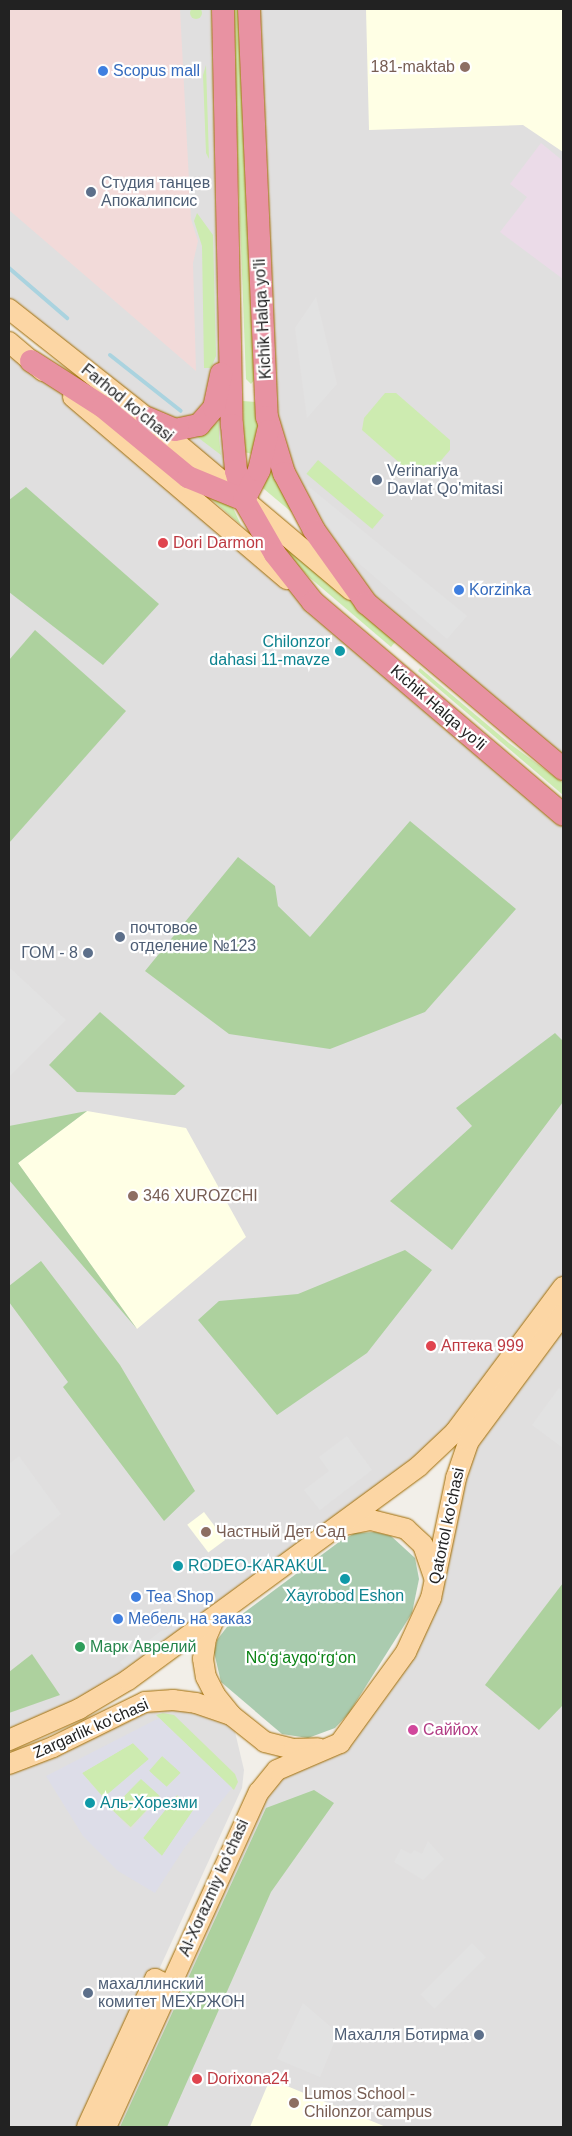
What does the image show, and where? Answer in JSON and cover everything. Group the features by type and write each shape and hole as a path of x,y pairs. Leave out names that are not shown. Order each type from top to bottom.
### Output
{"highway":[{"name":"Kichik Halqa yo'li","path":"223,9 230,250 232,425 236,471 244,500 275,554 313,602 563,815"},
{"name":"Kichik Halqa yo'li","path":"249,9 267,417 280,464 299,504 366,603 559,766"},
{"path":"230,250 239,324 239,381 244,389 252,392 258,389 266,380"},
{"path":"147,418 168,428 188,430 205,421 214,408 220,386 230,250"},
{"path":"31,361 103,407 188,477 244,500 263,460 267,417"},
{"path":"409,683 406,674 409,666 417,662 426,663 502,727 559,766"}],"main road":[{"name":"Farhod ko'chasi","path":"9,309 147,418 244,500"},
{"name":"Farhod ko'chasi","path":"9,342 222,523"},
{"name":"Kichik Halqa yo'li","path":"244,500 366,603"},
{"name":"Kichik Halqa yo'li","path":"222,523 313,602"},
{"name":"Qatortol ko'chasi","path":"338,1744 406,1652 428,1610 436,1582 456,1478 469,1441 529,1347 563,1287"},
{"name":"Qatortol ko'chasi","path":"215,1617 436,1452 529,1347 563,1314"},
{"path":"334,1530 371,1520 406,1529 423,1545 436,1582"},
{"path":"215,1617 206,1638 204,1671 215,1695 231,1715 253,1734 279,1747 302,1749 338,1744"},
{"name":"Zargarlik ko'chasi","path":"9,1740 96,1700 215,1617"},
{"name":"Zargarlik ko'chasi","path":"9,1764 53,1747 145,1702 173,1700 196,1703 231,1715"},
{"name":"Al-Xorazmiy ko'chasi","path":"87,2127 261,1787 277,1770 338,1744"},
{"name":"Al-Xorazmiy ko'chasi","path":"106,2127 162,1982"}],"shaded area":[{"path":"9,9 223,9 239,486 9,309"},
{"path":"9,9 180,9 191,219 198,241 193,263 196,371 9,210"},
{"path":"249,9 563,9 563,769 366,603 280,464"},
{"name":"181-maktab","path":"366,9 563,9 563,152 523,125 369,130"},
{"path":"541,143 563,161 563,279 500,232 527,197 510,184"},
{"path":"316,297 337,384 307,418 295,328"},
{"path":"9,342 563,815 563,1287 455,1432 215,1617 9,1740"},
{"path":"308,486 467,616 447,639 327,536 300,493"},
{"path":"9,967 66,1020 9,1077"},
{"name":"346 XUROZCHI","path":"87,1111 186,1128 246,1237 137,1329 18,1163"},
{"path":"563,1314 563,2127 106,2127 259,1791 340,1743 406,1652 456,1478"},
{"path":"559,1388 563,1391 563,1448 532,1425"},
{"path":"347,1436 372,1470 320,1510 304,1490 329,1471 319,1457"},
{"path":"19,1456 61,1514 9,1557 9,1464"},
{"name":"Частный Дет Сад","path":"204,1512 225,1540 208,1553 187,1525"},
{"path":"184,1623 126,1669 120,1662 161,1631"},
{"path":"145,1702 231,1715 244,1770 242,1788 87,2127 9,2127 9,1764"},
{"name":"Аль-Хорезми","path":"159,1718 232,1788 185,1847 155,1893 118,1871 83,1836 46,1776","holes":["133,1743 149,1759 103,1798 82,1773","162,1756 181,1773 167,1787 149,1771","141,1779 160,1796 131,1830 111,1809","177,1795 194,1809 162,1856 143,1838"]},
{"path":"428,1841 444,1859 423,1880 394,1862 401,1849 411,1854 414,1850 422,1854"},
{"path":"472,1943 486,1957 435,2009 420,1995"},
{"path":"303,2003 338,2033 320,2077 277,2059"},
{"name":"Lumos School - Chilonzor campus","path":"270,2079 386,2127 250,2127"}],"green space":[{"path":"194,7 198,7 202,13 198,19 194,19 190,15 190,11"},
{"path":"232,9 238,9 255,379 251,384 246,379"},
{"path":"206,65 209,159 206,153 203,75"},
{"path":"197,213 213,235 216,356 211,368 204,368 202,246 194,221"},
{"path":"385,393 396,393 450,440 450,450 432,471 411,473 362,430 364,418"},
{"path":"243,401 256,402 260,440 256,455 244,452"},
{"path":"219,422 219,438 221,455 196,436"},
{"path":"318,460 384,515 372,529 306,474"},
{"path":"270,464 295,515 258,484"},
{"path":"26,487 159,604 103,665 9,592 9,500"},
{"path":"209,497 229,499 241,525"},
{"path":"281,540 397,640 391,647 309,577 285,552"},
{"path":"35,630 126,711 9,843 9,660"},
{"path":"420,668 509,743 563,783 563,795 418,671"},
{"path":"410,821 516,909 425,1012 330,1049 229,1034 145,971 238,857 275,886 278,906 310,937"},
{"path":"100,1012 185,1086 175,1095 77,1092 49,1065"},
{"path":"555,1033 563,1041 563,1102 452,1250 390,1201 472,1126 456,1108"},
{"path":"87,1111 18,1163 137,1329 9,1180 9,1126"},
{"path":"405,1250 432,1270 367,1353 277,1415 198,1320 219,1301 298,1294"},
{"path":"41,1261 120,1365 195,1491 164,1521 63,1387 68,1382 9,1302 9,1286"},
{"name":"Noʻgʻayqoʻrgʻon","path":"375,1532 391,1536 415,1558 419,1579 412,1613 349,1713 335,1728 308,1738 282,1734 221,1682 214,1652 217,1640 230,1623 339,1542 355,1533"},
{"path":"563,1583 563,1705 539,1730 485,1685"},
{"path":"32,1654 60,1695 9,1713 9,1672"},
{"path":"163,1713 174,1715 235,1774 238,1782 234,1790 156,1715"},
{"path":"133,1743 149,1759 104,1798 82,1773"},
{"path":"163,1755 181,1773 166,1788 148,1770"},
{"path":"141,1778 160,1796 131,1827 112,1809"},
{"path":"314,1790 334,1803 271,1892 167,2127 120,2127 266,1808"},
{"path":"177,1795 194,1809 162,1856 143,1838"}],"waterway":[{"path":"9,268 67,318"},
{"path":"110,355 181,411"}],"place":[{"name":"181-maktab","path":"465,67"},
{"name":"Scopus mall","path":"103,71"},
{"name":"Студия танцев Апокалипсис","path":"91,192"},
{"name":"Verinariya Davlat Qo'mitasi","path":"377,480"},
{"name":"Dori Darmon","path":"163,543"},
{"name":"Korzinka","path":"459,590"},
{"name":"Chilonzor dahasi 11-mavze","path":"340,651"},
{"name":"почтовое отделение №123","path":"120,937"},
{"name":"ГОМ - 8","path":"88,953"},
{"name":"346 XUROZCHI","path":"133,1196"},
{"name":"Аптека 999","path":"431,1346"},
{"name":"Частный Дет Сад","path":"206,1532"},
{"name":"RODEO-KARAKUL","path":"178,1566"},
{"name":"Xayrobod Eshon","path":"345,1579"},
{"name":"Tea Shop","path":"136,1597"},
{"name":"Мебель на заказ","path":"118,1619"},
{"name":"Марк Аврелий","path":"80,1647"},
{"name":"Саййох","path":"413,1730"},
{"name":"Аль-Хорезми","path":"90,1803"},
{"name":"махаллинский комитет МЕХРЖОН","path":"88,1993"},
{"name":"Махалля Ботирма","path":"479,2035"},
{"name":"Dorixona24","path":"197,2079"},
{"name":"Lumos School - Chilonzor campus","path":"294,2103"}]}
